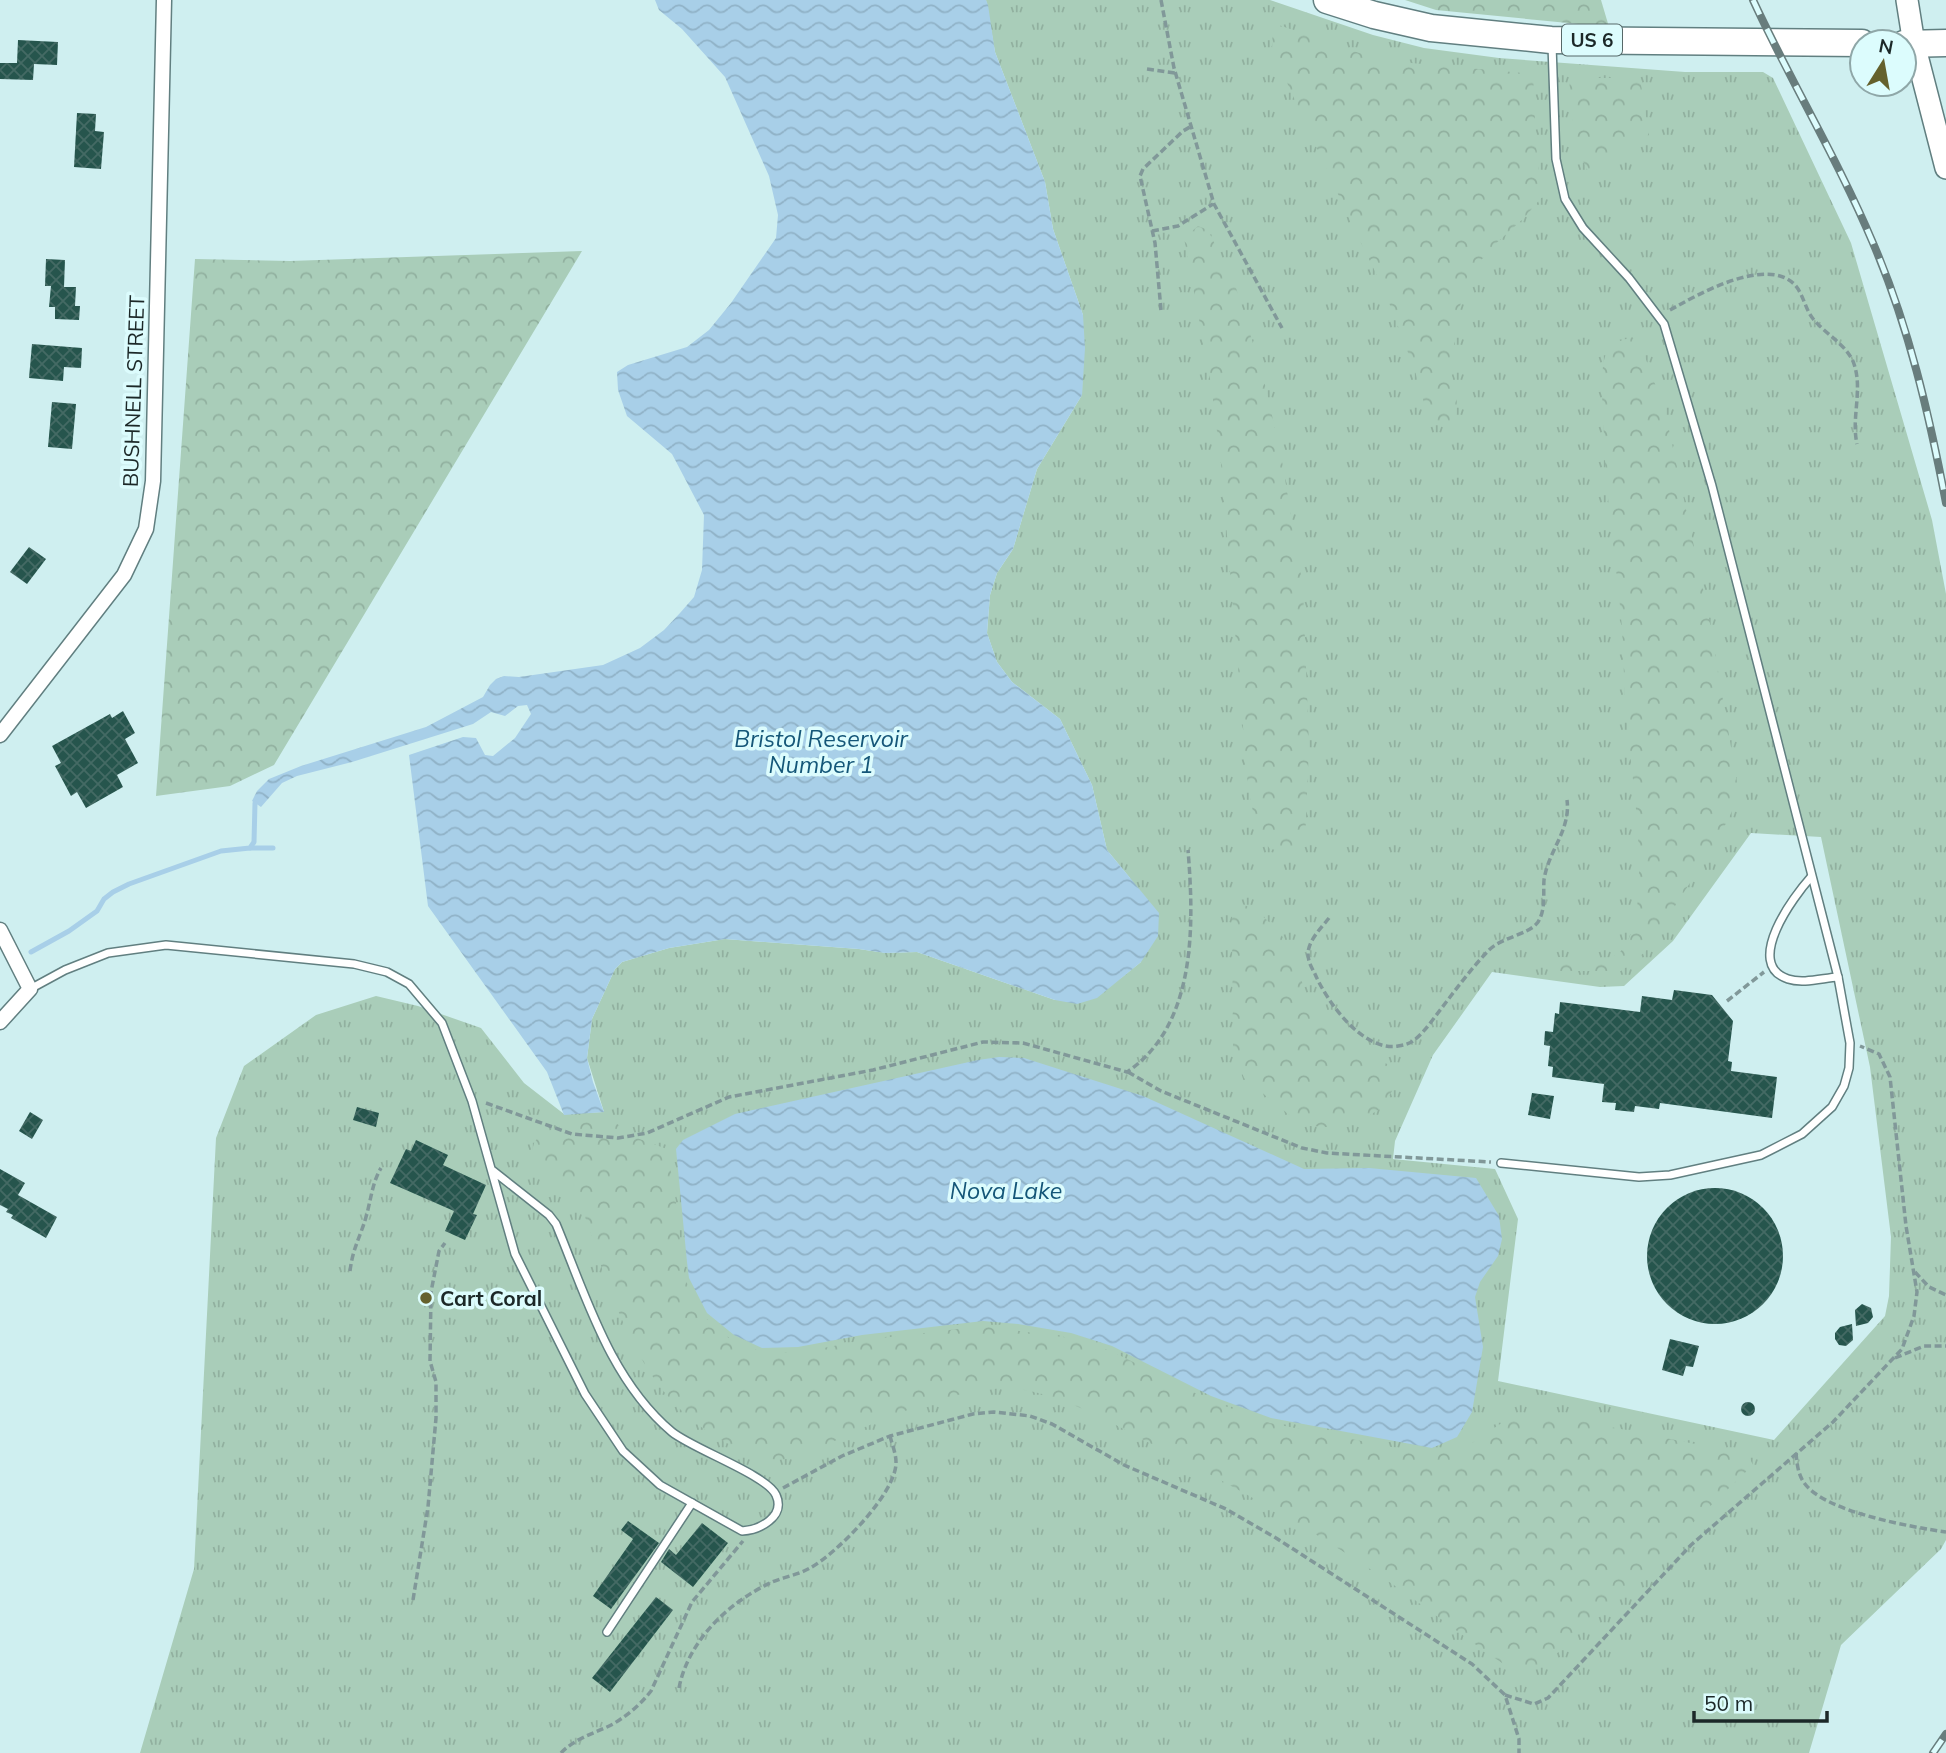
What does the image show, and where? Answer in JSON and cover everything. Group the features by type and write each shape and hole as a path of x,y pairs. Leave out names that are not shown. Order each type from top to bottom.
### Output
{"highway":[{"name":"US 6","path":"1327,0 1374,15 1431,28 1551,40 1848,43"},
{"path":"1918,44 1946,43"}],"main road":[{"path":"1907,0 1908,28"},
{"path":"1918,74 1946,168"}],"street":[{"name":"BUSHNELL STREET","path":"0,735 124,575 146,529 153,481 164,0"},
{"path":"0,930 30,989 0,1022"}],"lane":[{"path":"1500,1164 1639,1177 1670,1175 1762,1155 1802,1135 1832,1107 1844,1086 1850,1043 1838,976 1712,486 1675,354 1664,324 1629,278 1583,228 1565,199 1556,159 1551,40"},
{"path":"1811,877 1788,905 1778,926 1770,951 1773,965 1780,975 1797,981 1838,976"},
{"path":"30,989 65,970 108,953 166,946 373,968 409,984 442,1023 472,1101 515,1254 585,1394 623,1451 660,1485 742,1531 765,1525 774,1516 778,1498 775,1492 762,1481 673,1433 647,1406 614,1360 556,1224 549,1215 492,1170"},
{"path":"607,1632 692,1503"}],"path":[{"path":"1161,0 1175,73 1214,204 1282,328"},
{"path":"1147,69 1175,73"},
{"path":"1161,310 1152,231 1140,176 1143,169 1168,144 1190,126"},
{"path":"1152,231 1178,226 1214,204"},
{"path":"1659,317 1690,299 1741,277 1763,275 1789,280 1796,287 1810,315 1849,354 1854,365 1857,377 1854,429 1857,444"},
{"path":"1329,918 1315,936 1308,954 1322,992 1352,1025 1374,1043 1391,1047 1410,1043 1430,1024 1489,949 1503,939 1528,930 1538,920 1545,898 1547,867 1566,822 1566,800"},
{"path":"1127,1072 1144,1060 1160,1040 1187,971 1192,905 1188,850"},
{"path":"1727,1001 1773,965"},
{"path":"472,1101 490,1104 572,1134 618,1138 647,1133 729,1097 873,1070 983,1042 1023,1042 1127,1072 1161,1091 1302,1148 1326,1153 1469,1159 1500,1164"},
{"path":"1505,1695 1534,1704 1548,1698 1691,1545 1833,1422 1902,1349 1914,1315 1917,1293 1906,1226 1890,1077 1879,1054 1850,1043"},
{"path":"350,1270 353,1250 365,1222 376,1177 381,1168"},
{"path":"413,1600 428,1507 436,1418 436,1382 430,1361 431,1292 439,1251 445,1242"},
{"path":"1913,1270 1929,1287 1946,1295"},
{"path":"1894,1359 1924,1346 1946,1346"},
{"path":"775,1492 842,1456 890,1436 973,1414 994,1412 1030,1416 1052,1424 1124,1465 1226,1509 1276,1538 1472,1664 1505,1695 1513,1713 1519,1753"},
{"path":"679,1689 691,1654 724,1612 737,1601 774,1581 810,1568 860,1526 894,1474 896,1461 890,1436"},
{"path":"1796,1453 1799,1474 1806,1486 1833,1502 1891,1523 1946,1532"},
{"path":"561,1753 576,1741 615,1723 643,1701 651,1691 692,1602 743,1542 749,1531"}],"green space":[{"path":"986,0 1270,0 1373,35 1424,48 1499,58 1685,72 1763,72 1773,78 1851,243 1932,520 1946,594 1946,1540 1941,1549 1841,1645 1809,1753 140,1753 194,1569 216,1138 244,1066 316,1015 376,996 418,1006 481,1028 524,1083 564,1114 604,1112 587,1058 592,1019 615,969 622,962 669,948 725,939 885,953 917,952 1055,1000 1121,978 1141,962 1130,878 1107,850 1092,785 1060,719 1012,682 997,662 987,633 990,595 997,573 1013,549 1037,469 1082,395 1083,315 1053,229 1045,182 995,52","holes":["1751,833 1821,837 1870,1067 1891,1237 1889,1296 1885,1316 1774,1440 1498,1381 1518,1219 1495,1169 1393,1159 1395,1141 1433,1055 1492,972 1600,987 1624,986 1673,941"]},
{"path":"1405,0 1601,0 1609,27 1436,10"},
{"path":"1273,23 1365,55 1400,62 1533,74 1536,145 1542,197 1524,218 1493,246 1467,277 1457,319 1451,372 1457,397 1456,418 1443,427 1428,417 1415,371 1385,292 1272,50"},
{"path":"1569,78 1640,78 1649,135 1632,143 1589,173 1576,138"},
{"path":"1198,226 1208,230 1236,288 1263,376 1281,455 1303,587 1309,747 1305,841 1303,849 1296,853 1270,849 1257,832 1248,787 1221,463 1211,384 1184,238"},
{"path":"582,251 274,765 230,786 156,796 195,259 290,261"},
{"path":"1632,337 1641,346 1665,411 1708,612 1738,788 1736,802 1728,820 1645,952 1621,971 1557,971 1546,967 1548,958 1596,959 1614,956 1620,952 1631,935 1637,910 1639,848 1627,721 1620,604 1607,482 1602,392 1604,361 1608,350"},
{"path":"1242,904 1269,922 1284,939 1299,967 1309,1004 1320,1019 1402,1076 1381,1108 1364,1119 1326,1127 1298,1122 1244,1078 1233,1048 1232,919 1234,906"},
{"path":"603,1120 616,1123 634,1137 667,1149 685,1279 702,1315 731,1340 762,1352 798,1353 864,1340 984,1326 1070,1338 1111,1351 1209,1400 1270,1423 1422,1453 1440,1453 1466,1447 1512,1416 1551,1415 1735,1452 1749,1457 1753,1465 1548,1662 1527,1671 1511,1669 1376,1573 1268,1507 1107,1420 1052,1397 1017,1389 975,1391 884,1419 790,1459 760,1457 711,1433 667,1395 635,1347 622,1320 578,1201 543,1170 533,1155 536,1140 543,1134 562,1126"}],"water":[{"name":"Bristol Reservoir Number 1","path":"655,0 986,0 995,52 1045,182 1053,229 1083,315 1085,348 1082,395 1037,469 1013,549 997,573 990,595 987,633 997,662 1012,682 1060,719 1092,785 1107,850 1159,913 1158,936 1141,962 1097,998 1077,1004 1055,1000 917,952 885,953 725,939 669,948 622,962 615,969 592,1019 587,1058 604,1112 564,1115 547,1072 428,906 409,755 463,737 476,738 485,755 493,756 515,738 531,714 527,705 518,706 505,716 491,712 473,724 352,762 297,776 282,783 261,807 252,801 257,791 269,779 301,766 426,727 483,697 496,679 603,665 640,648 664,630 694,597 702,570 704,515 672,454 627,416 618,390 617,372 628,365 687,347 709,330 776,238 778,215 769,176 725,77 682,29 659,10"},
{"name":"Nova Lake","path":"999,1057 1024,1058 1143,1096 1304,1169 1369,1168 1476,1178 1499,1216 1502,1239 1498,1256 1480,1282 1475,1297 1483,1347 1472,1412 1457,1437 1432,1448 1271,1418 1211,1396 1112,1346 1071,1333 1018,1324 983,1321 862,1335 798,1347 762,1348 734,1335 707,1313 689,1278 676,1149 683,1140 735,1114"}],"building":[{"path":"18,40 58,42 57,65 34,64 33,80 0,79 0,63 17,63"},
{"path":"77,113 96,114 95,131 104,132 101,169 74,167"},
{"path":"46,259 65,260 64,287 76,287 75,306 80,306 79,320 55,319 55,307 49,307 51,286 45,286"},
{"path":"32,344 82,348 81,368 64,367 63,381 29,378"},
{"path":"52,402 76,404 72,449 48,447"},
{"path":"29,547 46,559 27,584 10,572"},
{"path":"123,711 135,733 125,739 138,763 117,775 123,787 86,808 77,792 71,796 55,766 61,763 52,746 110,714 112,718"},
{"path":"1674,990 1712,995 1733,1021 1728,1061 1732,1062 1731,1071 1777,1077 1772,1118 1660,1103 1659,1109 1635,1106 1634,1112 1615,1110 1616,1103 1602,1102 1604,1084 1552,1077 1553,1067 1548,1066 1550,1046 1544,1045 1545,1031 1553,1032 1555,1013 1559,1014 1560,1002 1640,1012 1642,996 1672,1000"},
{"path":"1532,1093 1554,1096 1550,1119 1528,1115"},
{"path":"357,1107 379,1113 376,1127 353,1120"},
{"path":"30,1112 43,1120 32,1139 19,1131"},
{"path":"416,1140 448,1155 443,1165 486,1185 473,1214 477,1215 465,1240 445,1231 454,1211 390,1183 406,1149 411,1151"},
{"path":"0,1169 25,1183 18,1195 57,1217 46,1238 11,1218 13,1215 6,1212 8,1209 0,1205"},
{"path":"1715,1188 1741,1193 1763,1208 1778,1230 1783,1256 1778,1282 1763,1304 1741,1319 1715,1324 1689,1319 1667,1304 1652,1282 1647,1256 1652,1230 1667,1208 1689,1193"},
{"path":"1862,1304 1871,1308 1873,1317 1868,1323 1856,1326 1855,1310"},
{"path":"1852,1324 1853,1340 1846,1346 1839,1345 1835,1333 1840,1327"},
{"path":"1670,1339 1699,1346 1693,1367 1686,1366 1683,1376 1662,1370"},
{"path":"1745,1402 1751,1402 1755,1409 1751,1416 1745,1416 1741,1412 1741,1406"},
{"path":"628,1521 659,1543 611,1609 593,1596 633,1539 621,1530"},
{"path":"702,1523 728,1543 693,1587 661,1562 669,1549 676,1555"},
{"path":"656,1597 673,1610 610,1692 592,1678"}],"waterway":[{"path":"31,952 69,931 97,911 104,899 129,884 221,851 250,848 254,842 255,803"},
{"path":"250,848 273,848"}],"railway":[{"path":"1753,0 1845,182 1886,275 1917,371 1946,503"},
{"path":"1933,1753 1946,1734"}],"place":[{"name":"Cart Coral","path":"426,1298"}]}
